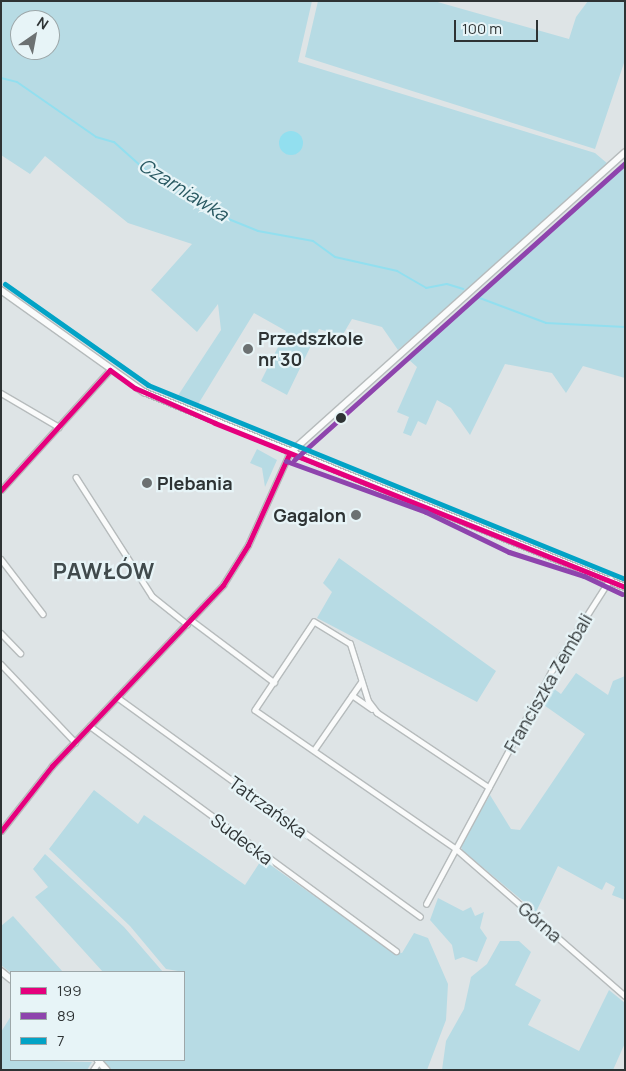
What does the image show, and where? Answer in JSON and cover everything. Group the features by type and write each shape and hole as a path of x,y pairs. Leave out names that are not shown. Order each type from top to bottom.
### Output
{"street":[{"path":"1,831 4,823 75,742 189,622 239,560 289,454 625,153"},
{"path":"1,290 110,370 144,392 372,488 429,505 512,545 625,587"},
{"path":"1,490 110,370"},
{"path":"1,394 59,427"},
{"path":"76,478 152,596 274,682 314,622 350,644 361,682 378,713"},
{"path":"1,558 44,614"},
{"name":"Franciszka Zembali","path":"426,904 552,670 610,580"},
{"path":"1,633 20,653"},
{"path":"1,664 75,742"},
{"name":"Górna","path":"274,682 255,710 455,848 625,996"},
{"path":"314,750 361,682"},
{"path":"352,696 488,788"},
{"name":"Tatrzańska","path":"117,697 420,916"},
{"name":"Sudecka","path":"90,726 396,951"}],"shaded area":[{"path":"1,1 312,1 298,62 595,153 608,164 398,350 382,327 352,319 342,336 319,329 287,395 261,381 286,331 254,313 197,406 177,397 221,330 218,304 197,332 151,290 192,244 128,223 45,156 30,174 1,155"},
{"path":"318,1 434,1 569,39 576,17 588,1 625,1 625,60 595,149 305,57"},
{"path":"625,165 625,378 583,366 566,393 552,373 505,364 470,435 451,408 437,400 426,425 418,421 411,436 403,433 409,417 397,412 417,367 407,358"},
{"path":"257,449 277,460 265,487 262,468 250,463"},
{"path":"339,558 496,671 477,702 317,618 332,592 323,583"},
{"path":"560,662 549,685 561,694 576,673 608,695 613,681 625,676 625,900 612,895 615,887 606,882 602,890 558,866 536,912 462,850 461,844 490,795 511,829 520,830 585,734 541,703 534,710"},
{"path":"94,790 138,824 144,815 245,885 262,859 392,951 402,953 414,933 428,938 448,984 446,1020 427,1070 112,1070 104,1061 185,1061 185,971 166,969 130,926 49,849"},
{"path":"45,854 124,927 162,971 102,971 35,897 48,887 33,869"},
{"path":"438,898 463,911 471,907 475,916 484,912 480,928 487,938 477,962 463,957 455,960 452,945 430,920"},
{"path":"13,916 62,971 10,972 1,965 1,926"},
{"path":"500,941 519,941 531,952 515,985 541,1000 528,1025 579,1051 609,990 625,1003 625,1043 613,1070 442,1070 446,1041 464,1009 471,977 487,964"},
{"path":"10,1018 10,1061 92,1062 87,1070 1,1070 1,1032"}],"water":[{"path":"291,131 296,132 302,138 302,148 296,154 291,155 286,154 280,148 279,143 280,138 286,132"}],"waterway":[{"name":"Czarniawka","path":"1,78 17,82 96,137 114,142 152,176 178,184 196,203 221,216 258,231 313,241 335,257 397,271 426,288 447,284 463,289"},
{"name":"Czarniawka","path":"477,297 546,323 625,327"}],"transit line":[{"name":"89","path":"294,460 625,163"},
{"name":"7","path":"5,284 148,385 625,579"},
{"name":"199","path":"110,370 135,388 215,423 625,587"},
{"name":"199","path":"1,490 110,370"},
{"name":"199","path":"1,831 52,766 223,585 248,545 289,454"},
{"name":"89","path":"286,461 426,512 509,552 584,576 622,594"}],"place":[{"name":"Przedszkole nr 30","path":"248,349"},
{"name":"Plebania","path":"147,483"},
{"name":"Gagalon","path":"356,515"}],"district":[{"name":"PAWŁÓW","path":"104,572"}]}
